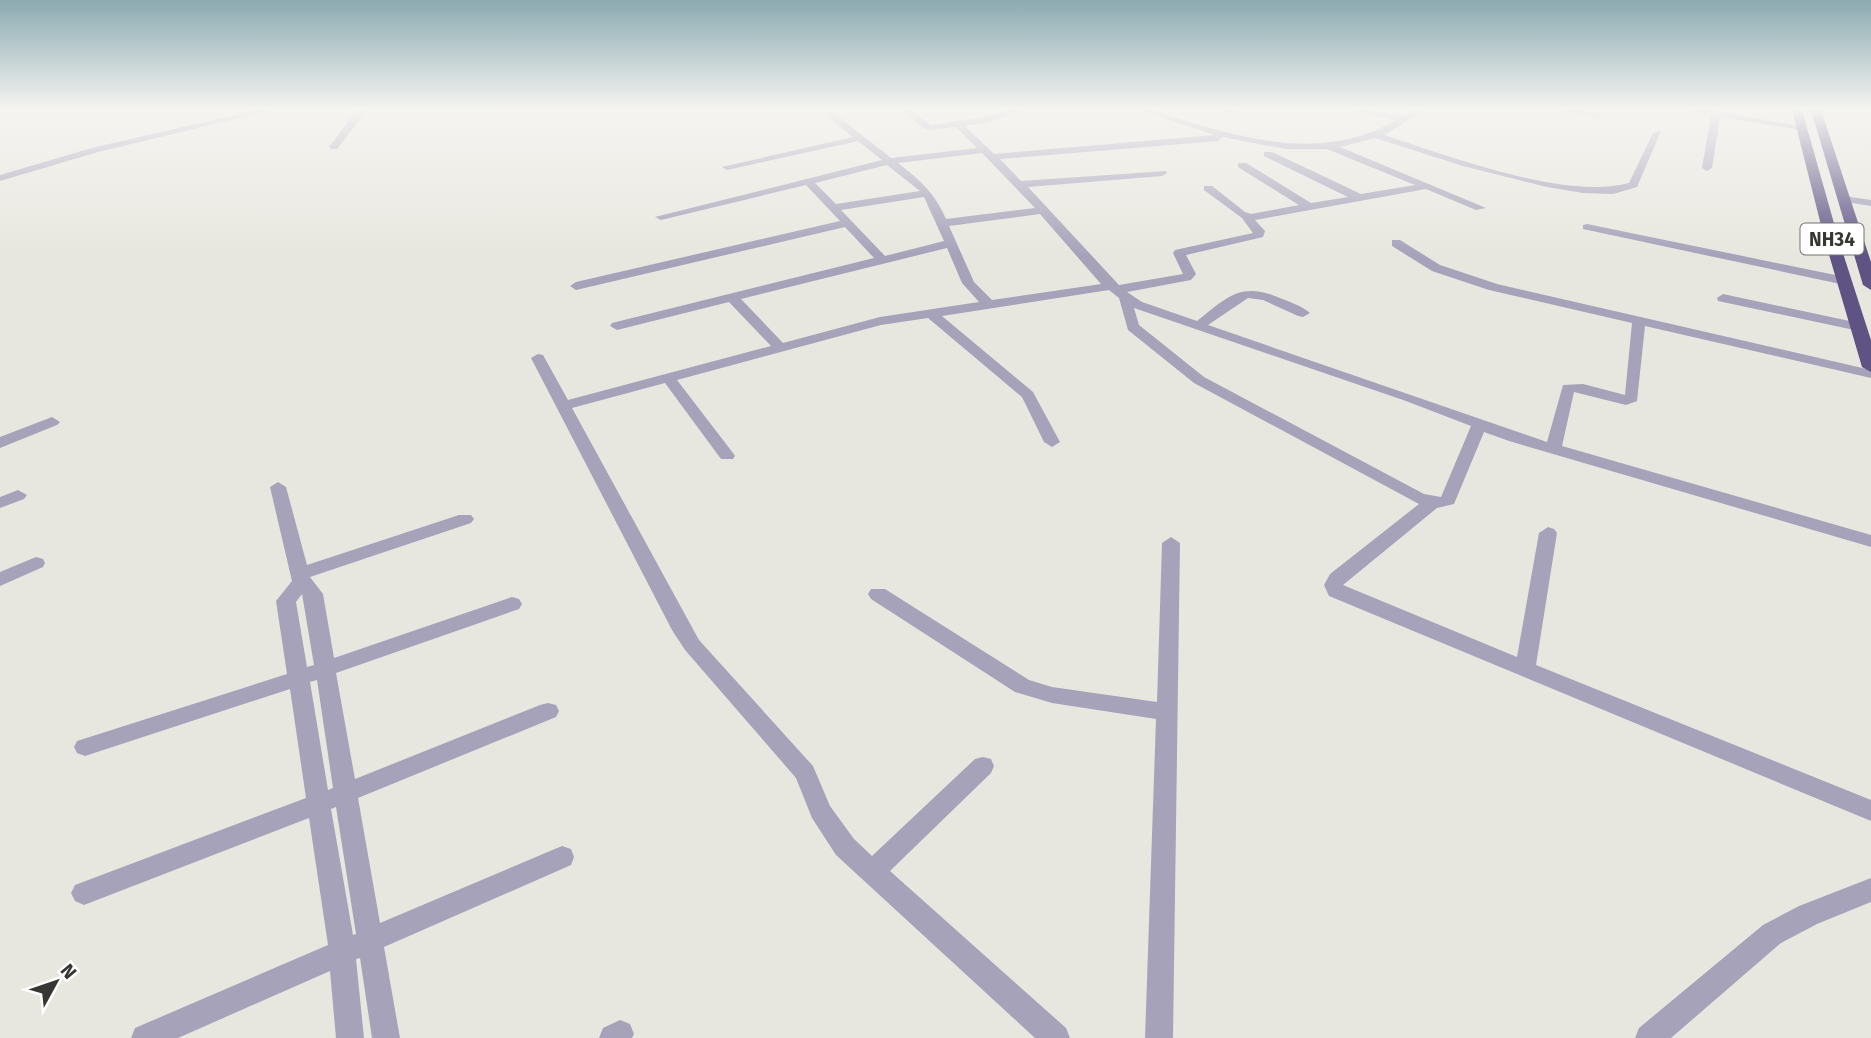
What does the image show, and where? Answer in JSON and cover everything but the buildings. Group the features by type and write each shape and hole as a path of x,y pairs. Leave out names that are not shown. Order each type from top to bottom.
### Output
{"highway":[{"name":"NH34","path":"1810,158 1871,366"},
{"name":"NH34","path":"1831,158 1871,285"}],"street":[{"path":"0,178 66,158"},
{"path":"727,167 767,158"},
{"path":"888,158 927,193 943,223 968,283 988,304"},
{"path":"661,217 891,161 922,158"},
{"path":"993,158 1117,291 1149,310 1411,398 1479,426 1871,541"},
{"path":"1277,158 1360,198"},
{"path":"1359,158 1480,208"},
{"path":"1453,158 1564,186 1608,191 1633,185 1646,158"},
{"path":"1707,168 1709,158"},
{"path":"1242,165 1310,207"},
{"path":"1019,184 1162,173"},
{"path":"807,181 882,260"},
{"path":"1246,216 1427,186"},
{"path":"564,406 871,323 988,304 1117,291 1186,277 1191,274 1179,253 1259,235 1259,231 1246,216 1208,188"},
{"path":"833,208 927,193"},
{"path":"1844,199 1871,203"},
{"path":"943,223 1043,210"},
{"path":"576,286 847,223"},
{"path":"1587,227 1845,281"},
{"path":"617,326 951,243"},
{"path":"1396,243 1421,260 1458,276 1560,304 1871,374"},
{"path":"1117,291 1133,327 1199,380 1419,499 1432,503 1448,500 1479,426"},
{"path":"1197,327 1240,293 1250,291 1303,313"},
{"path":"732,297 780,348"},
{"path":"1723,298 1858,327"},
{"path":"931,313 1028,395 1052,442"},
{"path":"1553,449 1568,388 1583,388 1626,400 1632,398 1639,322"},
{"path":"538,358 692,646 805,773 820,811 831,830 872,872 1056,1038"},
{"path":"668,378 727,456"},
{"path":"0,443 52,422"},
{"path":"278,487 301,578 313,594 386,1038"},
{"path":"0,503 18,495"},
{"path":"1432,503 1337,579 1333,585 1336,591 1871,811"},
{"path":"350,1038 342,955 286,601 301,578 465,519"},
{"path":"1525,670 1548,533"},
{"path":"1158,1038 1171,543"},
{"path":"0,580 36,563"},
{"path":"878,594 1022,685 1052,695 1167,712"},
{"path":"86,747 299,678 512,604"},
{"path":"84,893 318,804 548,711"},
{"path":"872,872 983,766"},
{"path":"145,1038 342,955 562,857"},
{"path":"1649,1038 1772,934 1808,915 1871,890"}]}
